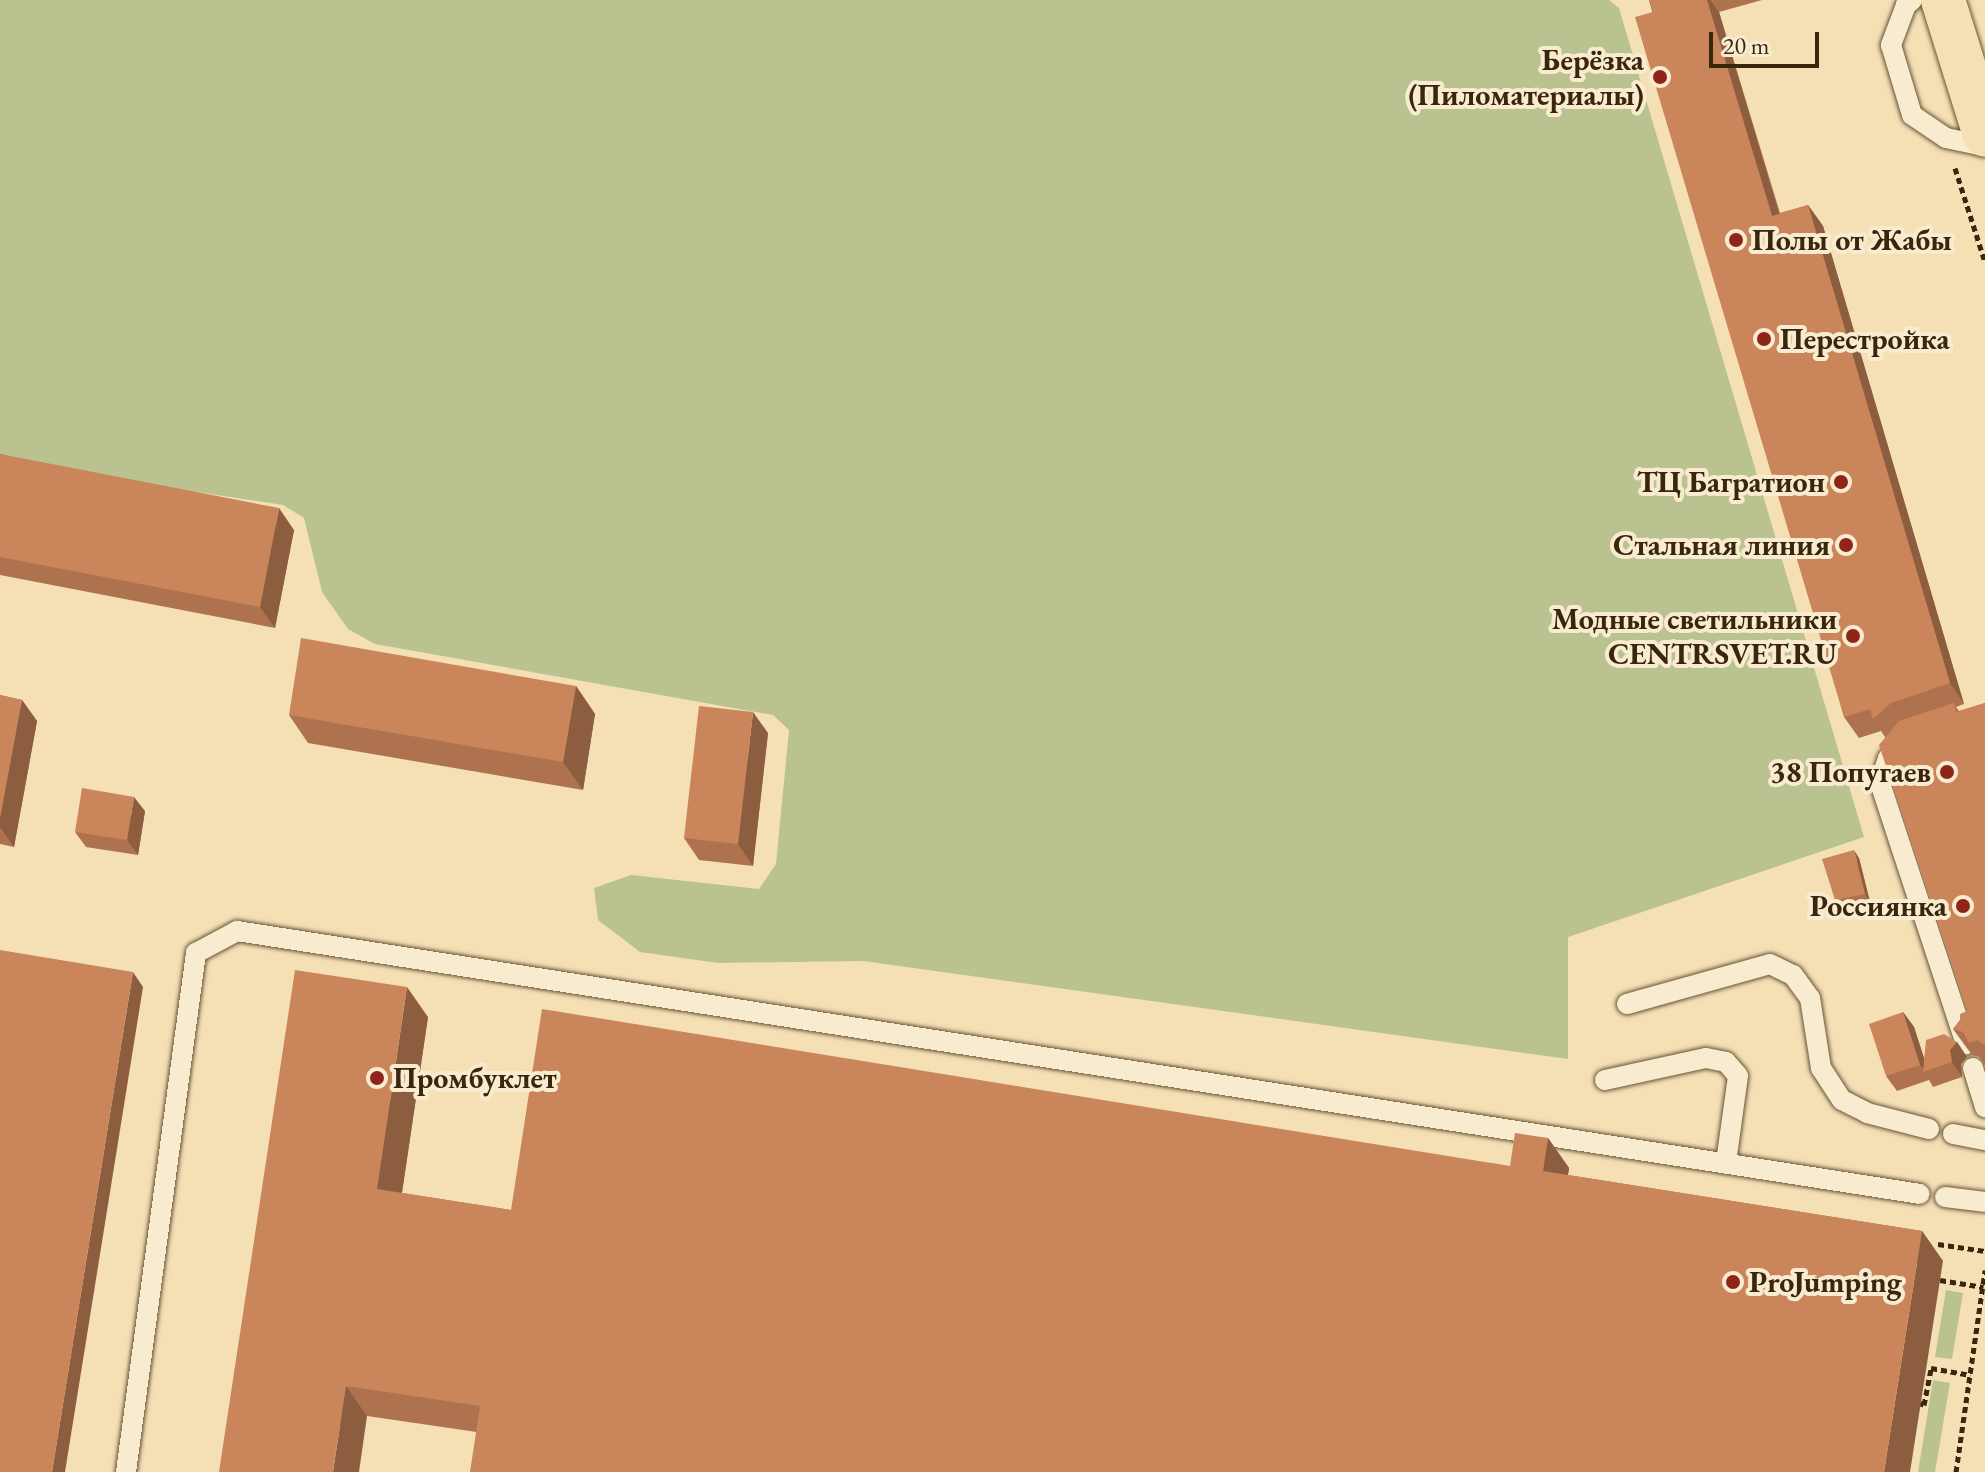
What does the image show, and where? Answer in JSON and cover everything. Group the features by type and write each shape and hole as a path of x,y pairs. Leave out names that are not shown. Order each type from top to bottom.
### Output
{"main road":[{"path":"1943,0 1985,135"}],"lane":[{"path":"1912,0 1906,5 1891,45 1912,115 1946,138 1985,146"},
{"path":"1925,731 1910,736 1888,758 1880,783 1966,1044"},
{"path":"126,1472 196,953 237,931 1920,1194"},
{"path":"1627,1004 1770,964 1793,975 1810,998 1821,1068 1842,1100 1867,1113 1929,1129"},
{"path":"1605,1080 1706,1058 1726,1062 1738,1076 1726,1163"},
{"path":"1973,1068 1985,1107"},
{"path":"1953,1134 1985,1140"},
{"path":"1945,1197 1985,1202"}],"path":[{"path":"1938,1244 1985,1251"},
{"path":"1956,1472 1985,1270"},
{"path":"1940,1280 1983,1287"},
{"path":"1920,1403 1924,1405 1931,1368 1970,1375"}],"green space":[{"path":"0,0 1609,0 1619,8 1864,837 1568,937 1568,1059 863,961 718,963 640,952 598,920 594,888 631,875 759,889 776,864 789,730 773,715 375,644 348,629 322,592 304,518 283,505 0,462"},
{"path":"1946,1290 1963,1293 1952,1359 1935,1357"},
{"path":"1933,1380 1950,1383 1935,1472 1918,1472"}],"building":[{"name":"ТЦ Багратион","path":"1649,0 1707,0 1772,216 1808,205 1950,683 1891,703 1873,719 1870,709 1844,717 1635,17 1653,12"},
{"path":"0,454 279,508 260,607 0,557"},
{"path":"301,638 576,686 563,762 289,715"},
{"path":"0,695 22,700 0,818"},
{"name":"Россиянка","path":"1954,703 1956,712 1985,703 1985,1045 1977,1040 1969,1043 1963,1032 1953,1029 1960,1021 1960,1014 1967,1011 1879,745 1899,721"},
{"path":"699,706 753,712 738,844 684,838"},
{"path":"82,788 134,797 127,840 75,832"},
{"path":"1854,850 1865,894 1835,900 1822,859"},
{"path":"0,950 133,972 52,1472 0,1472"},
{"path":"295,970 407,987 377,1189 511,1210 542,1009 1510,1166 1515,1133 1548,1138 1543,1171 1922,1231 1884,1472 470,1472 480,1406 346,1386 333,1472 219,1472"},
{"path":"1903,1012 1920,1065 1886,1076 1869,1024"},
{"path":"1944,1034 1957,1042 1950,1050 1952,1062 1923,1072 1926,1040"}],"place":[{"name":"Берёзка (Пиломатериалы)","path":"1660,77"},
{"name":"Полы от Жабы","path":"1736,240"},
{"name":"Перестройка","path":"1764,339"},
{"name":"ТЦ Багратион","path":"1841,482"},
{"name":"Стальная линия","path":"1846,545"},
{"name":"Модные светильники CENTRSVET.RU","path":"1853,636"},
{"name":"38 Попугаев","path":"1947,772"},
{"name":"Россиянка","path":"1963,906"},
{"name":"Промбуклет","path":"377,1078"},
{"name":"ProJumping","path":"1733,1282"}]}
